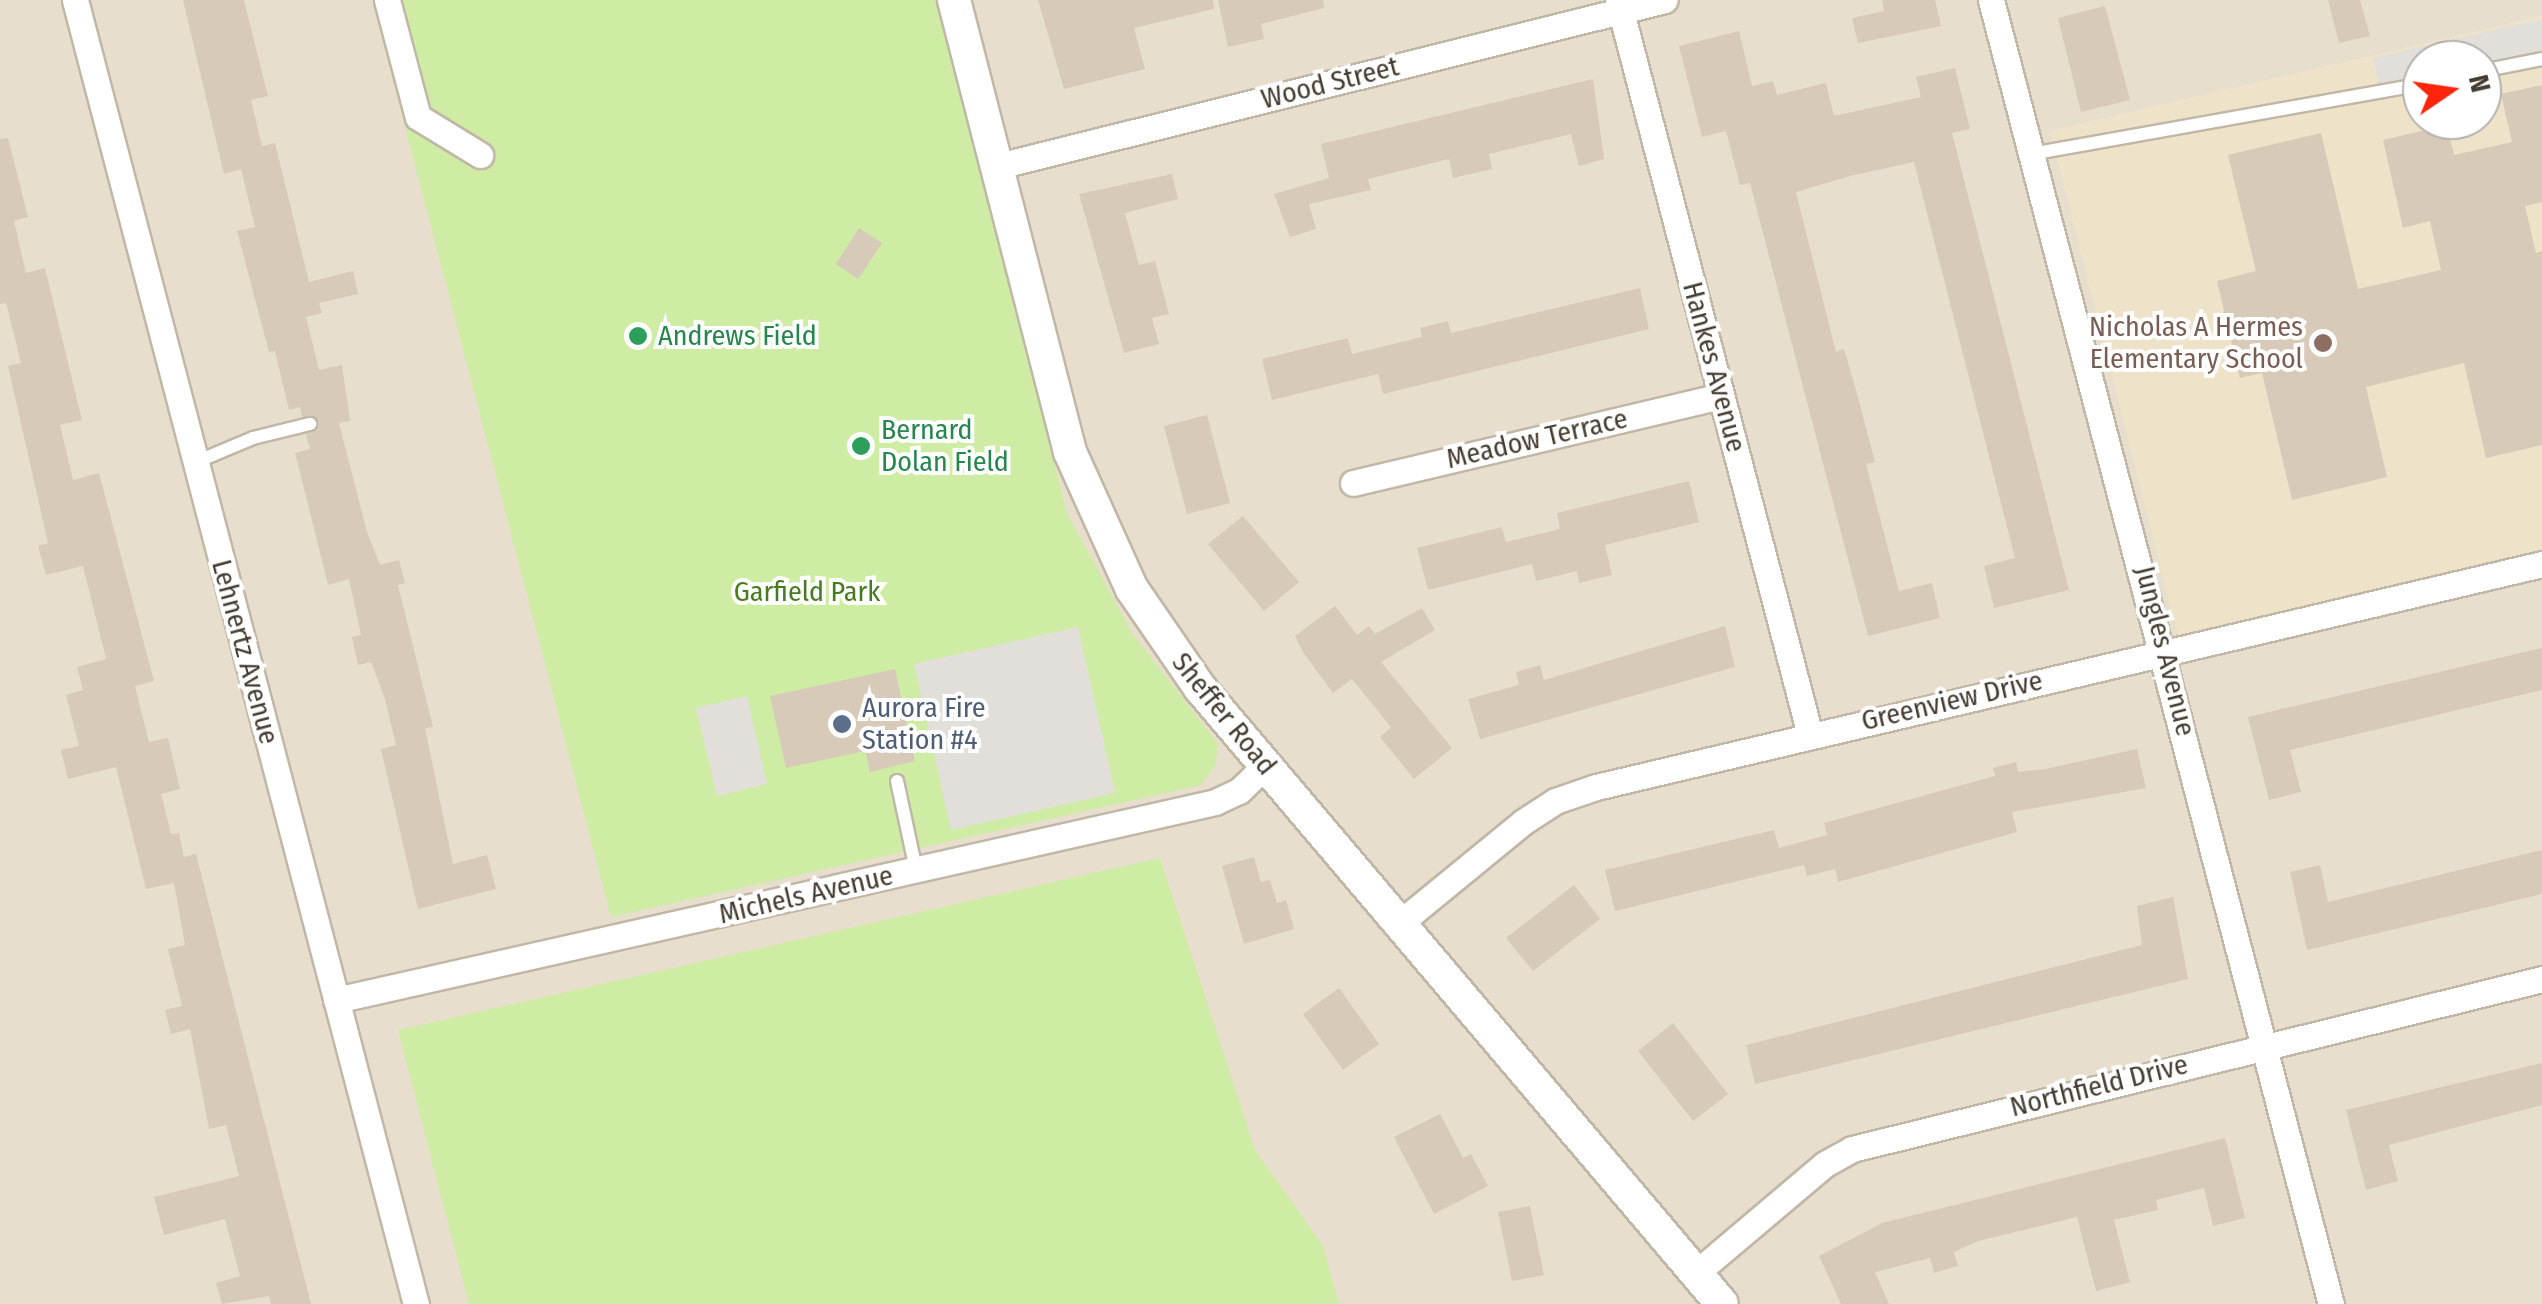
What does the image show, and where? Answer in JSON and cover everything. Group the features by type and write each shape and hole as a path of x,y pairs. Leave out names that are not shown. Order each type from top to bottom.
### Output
{"street":[{"name":"Lehnertz Avenue","path":"75,0 416,1304"},
{"path":"386,0 418,117 480,155"},
{"name":"Sheffer Road","path":"954,0 1052,392 1087,498 1163,636 1265,766 1402,922 1722,1304"},
{"name":"Wood Street","path":"994,167 1619,5 1666,0"},
{"name":"Jungles Avenue","path":"1990,0 2036,153 2332,1304"},
{"name":"Hankes Avenue","path":"1619,5 1810,735"},
{"name":"Meadow Terrace","path":"1353,483 1721,396"},
{"name":"Greenview Drive","path":"1402,922 1555,800 1810,735 2542,564"},
{"name":"Michels Avenue","path":"336,1000 1215,802 1240,791 1265,766"},
{"name":"Northfield Drive","path":"1696,1272 1825,1164 1852,1149 2542,980"}],"lane":[{"path":"2502,67 2542,59"},
{"path":"2036,153 2402,88"},
{"path":"196,462 310,424"},
{"path":"897,781 916,870"}],"shaded area":[{"path":"0,0 2542,0 2542,16 2440,40 2402,40 2402,49 2051,131 2542,555 2542,1304 0,1304"},
{"name":"Nicholas A Hermes Elementary School","path":"2542,16 2542,555 2178,636 2050,131 2402,49 2402,140 2502,140 2502,40 2439,40"},
{"path":"2542,19 2542,51 2502,60 2502,40 2451,40"},
{"path":"2402,51 2402,84 2380,89 2373,58"},
{"path":"1078,627 1115,793 951,830 914,664"},
{"path":"747,696 767,784 717,796 696,708"}],"green space":[{"name":"Garfield Park","path":"372,0 936,0 1067,513 1132,633 1218,744 1216,764 1201,785 611,917"},
{"path":"1160,858 1255,1150 1323,1246 1339,1304 469,1304 398,1030"}],"building":[{"path":"183,0 244,0 268,96 251,100 262,146 275,143 309,282 353,271 358,294 319,303 322,313 306,317 319,370 342,365 350,421 339,423 367,532 380,565 399,560 405,583 398,585 433,727 425,728 453,864 487,855 496,889 418,909 381,749 396,745 385,699 371,662 358,665 352,637 361,635 349,579 328,585 295,453 310,449 306,435 318,430 319,421 302,416 300,407 289,410 275,351 269,352 237,231 255,227 241,169 224,174"},
{"path":"1038,0 1213,0 1214,9 1134,28 1145,69 1064,89"},
{"path":"1218,0 1323,0 1324,8 1261,24 1264,39 1228,47"},
{"path":"1882,0 1935,0 1941,26 1858,43 1852,18 1884,11"},
{"path":"2328,0 2360,0 2370,36 2339,43"},
{"path":"2105,6 2130,100 2081,112 2058,18"},
{"path":"1739,31 1752,86 1773,81 1777,95 1826,83 1834,116 1921,97 1916,77 1955,68 1970,129 1952,133 2069,590 1994,608 1984,566 2015,558 1914,162 1850,176 1796,192 1836,352 1844,349 1875,462 1866,464 1899,591 1932,583 1940,618 1868,636 1750,183 1740,185 1726,131 1702,137 1679,46"},
{"path":"1593,79 1604,159 1579,166 1571,134 1489,154 1492,169 1453,178 1449,159 1368,179 1371,190 1309,204 1316,229 1290,237 1274,194 1329,178 1321,144"},
{"path":"2542,85 2542,202 2525,206 2536,253 2542,251 2542,445 2486,458 2464,363 2366,387 2387,477 2292,500 2262,373 2240,378 2217,281 2256,271 2228,155 2321,133 2358,289 2441,270 2430,221 2403,228 2383,140 2402,136 2402,140 2450,140 2454,155 2512,142 2502,94"},
{"path":"8,138 28,217 14,221 26,273 45,268 82,420 60,425 73,480 99,473 154,681 135,686 149,742 168,738 180,789 161,794 171,834 179,833 184,857 196,854 311,1304 271,1304 269,1296 222,1304 216,1283 240,1276 225,1219 164,1235 154,1197 239,1176 226,1125 209,1129 190,1029 171,1034 165,1010 182,1006 168,949 185,945 174,883 146,889 116,767 68,779 61,750 79,746 66,695 83,690 77,667 106,659 83,566 46,575 38,546 48,543 8,366 21,363 6,303 0,304 0,139"},
{"path":"1172,174 1178,199 1125,213 1139,265 1155,261 1169,314 1152,318 1159,344 1124,353 1079,194"},
{"path":"859,228 882,243 858,279 836,264"},
{"path":"1640,288 1649,329 1383,394 1378,374 1272,400 1262,359 1348,338 1352,354 1422,337 1420,328 1448,321 1451,333"},
{"path":"1207,415 1230,503 1187,514 1164,426"},
{"path":"1689,481 1699,522 1605,545 1612,575 1579,583 1577,571 1536,581 1532,564 1428,590 1417,548 1502,527 1506,542 1560,529 1557,513"},
{"path":"1243,516 1299,582 1264,611 1208,544"},
{"path":"1335,606 1357,635 1369,626 1375,634 1422,608 1435,630 1381,662 1452,748 1414,779 1380,737 1391,727 1352,679 1333,693 1295,636"},
{"path":"1725,626 1735,667 1480,739 1468,699 1519,685 1516,672 1540,665 1544,680"},
{"path":"2542,648 2542,690 2290,750 2301,792 2269,800 2248,717"},
{"name":"Aurora Fire Station #4","path":"895,669 915,761 870,772 865,751 786,768 770,696"},
{"path":"2137,749 2146,788 2012,812 2017,832 1838,882 1835,869 1807,876 1804,865 1615,911 1605,870 1774,830 1779,848 1827,835 1824,823 1995,776 1993,768 2016,762 2018,772 2045,769"},
{"path":"2542,850 2542,894 2307,950 2290,872 2320,865 2328,902"},
{"path":"1254,857 1261,882 1270,880 1277,903 1286,900 1294,929 1244,944 1222,866"},
{"path":"1574,885 1600,919 1533,971 1506,938"},
{"path":"2173,897 2188,979 1755,1084 1746,1045 2142,945 2137,906"},
{"path":"1339,988 1379,1044 1343,1070 1303,1014"},
{"path":"1673,1023 1728,1094 1693,1121 1638,1051"},
{"path":"2542,1063 2542,1105 2389,1145 2398,1181 2366,1190 2346,1110"},
{"path":"1440,1114 1463,1158 1471,1154 1488,1186 1434,1214 1394,1137"},
{"path":"2225,1138 2245,1218 2213,1226 2204,1188 2156,1200 2158,1210 2114,1220 2130,1282 2096,1291 2077,1217 1978,1241 1954,1252 1958,1266 1934,1273 1930,1258 1875,1272 1889,1304 1841,1304 1819,1256 1882,1223"},
{"path":"1530,1206 1544,1275 1512,1281 1498,1212"}],"place":[{"name":"Andrews Field","path":"638,336"},
{"name":"Nicholas A Hermes Elementary School","path":"2323,343"},
{"name":"Bernard Dolan Field","path":"861,446"},
{"name":"Aurora Fire Station #4","path":"842,724"}]}
